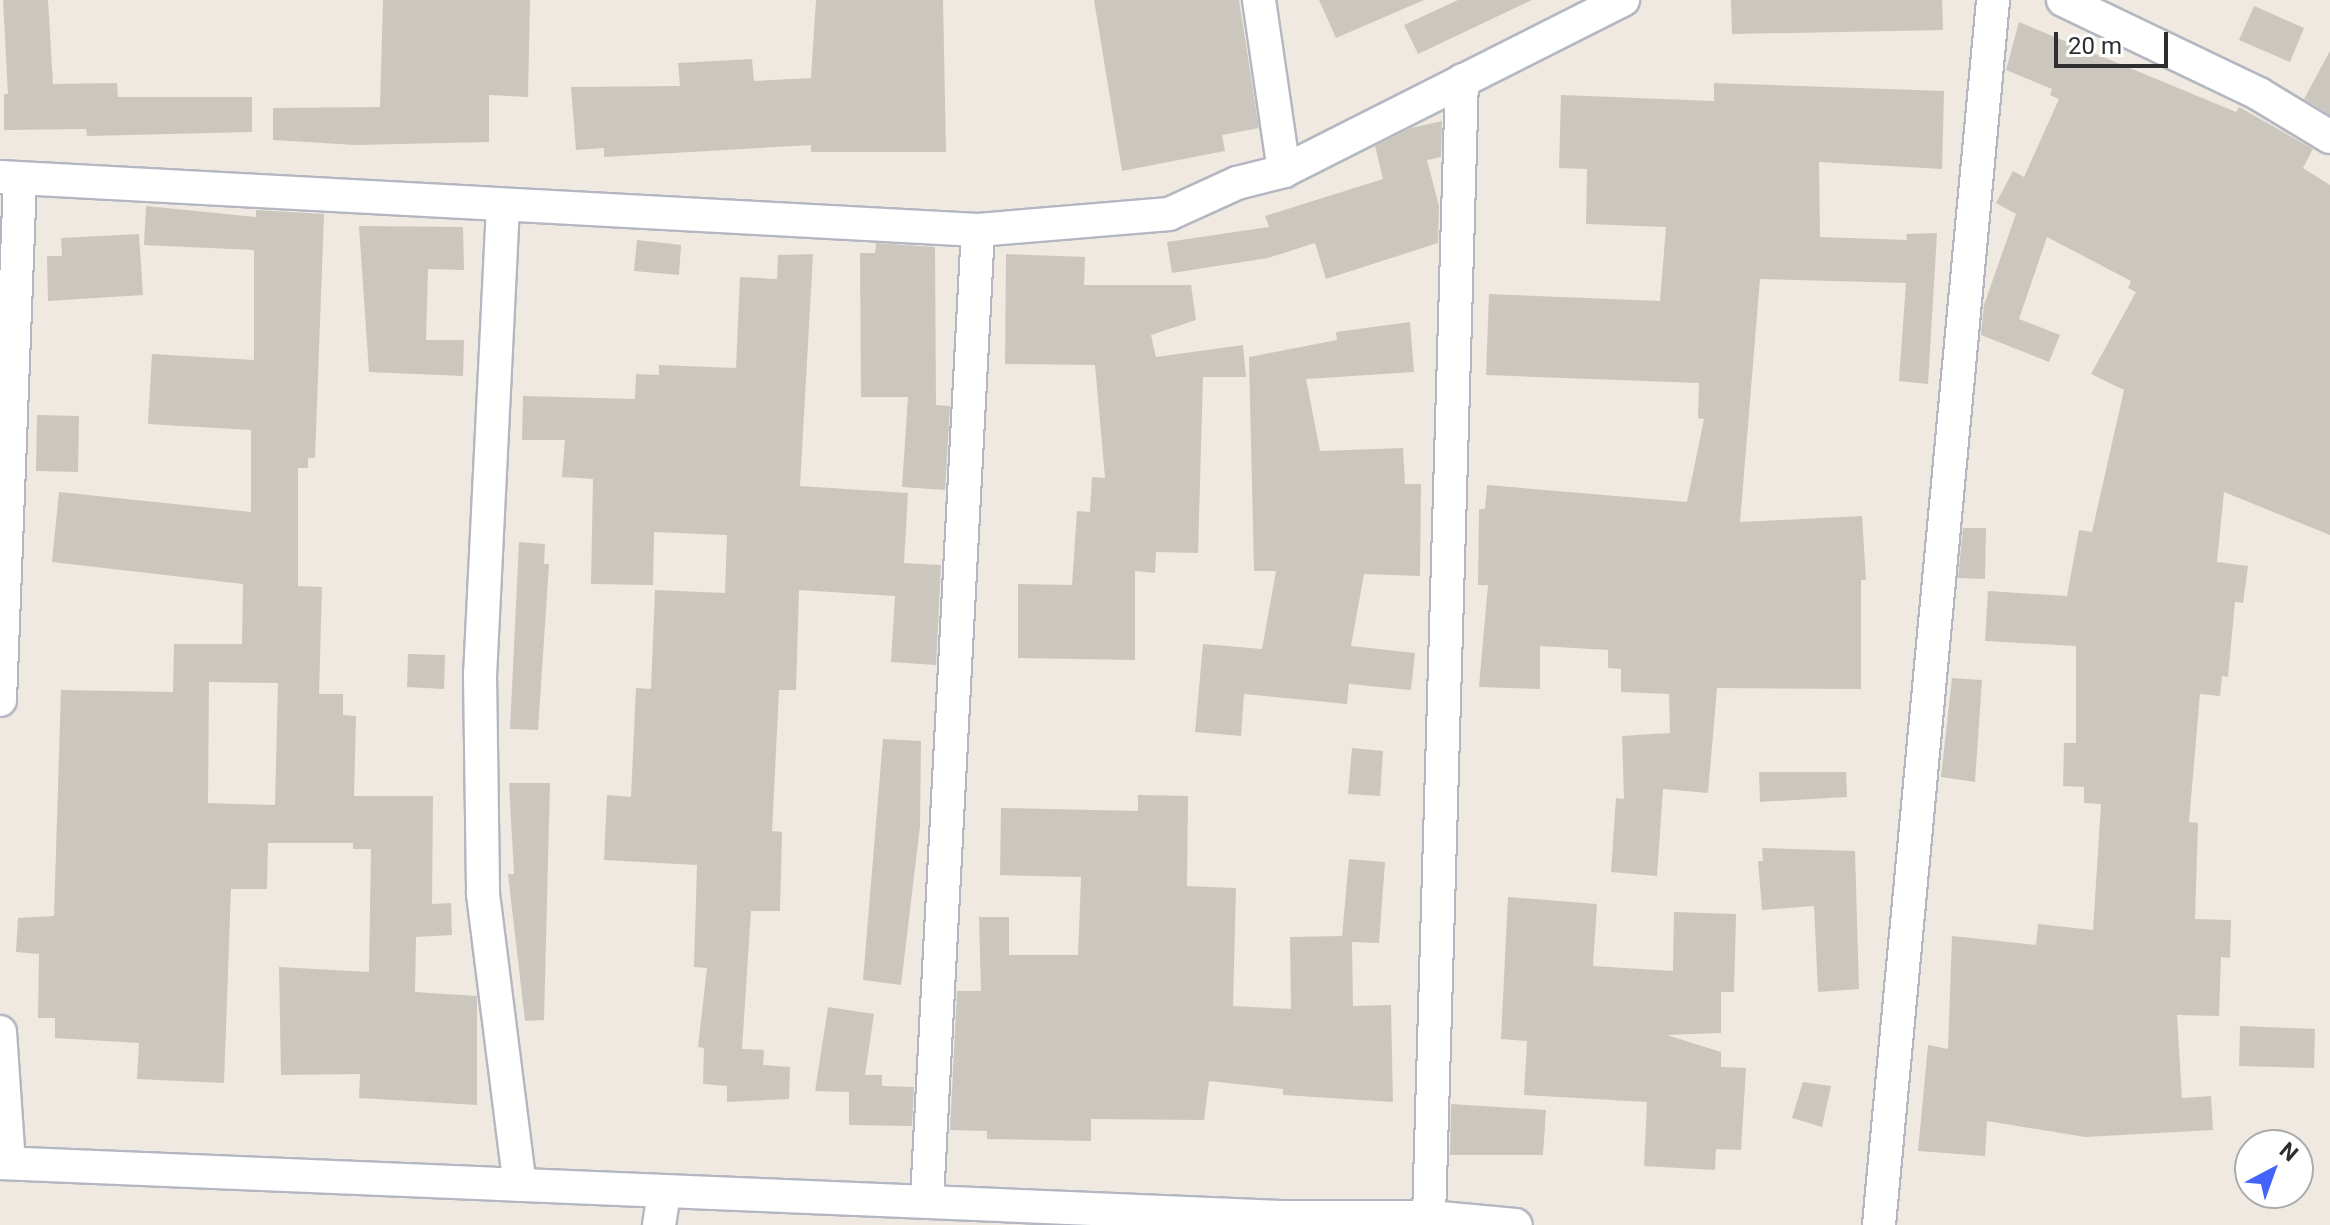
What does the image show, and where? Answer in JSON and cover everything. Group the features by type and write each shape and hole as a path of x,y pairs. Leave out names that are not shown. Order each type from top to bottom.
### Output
{"street":[{"path":"1259,0 1284,171"},
{"path":"0,700 10,178 978,230 1169,214 1237,183 1284,171 1623,0"},
{"path":"1879,1225 1993,0"},
{"path":"2063,0 2259,94 2330,137"},
{"path":"1429,1217 1462,80"},
{"path":"503,206 480,674 483,879 520,1185"},
{"path":"927,1199 978,230"},
{"path":"0,1032 5,1163 664,1192 927,1199 1281,1221 1429,1217 1516,1225"},
{"path":"659,1225 664,1192"}],"building":[{"path":"3,0 48,0 53,84 117,83 118,97 252,97 252,132 87,136 86,129 4,130 4,94 8,94"},
{"path":"383,0 530,0 528,97 489,95 489,142 355,145 273,140 273,108 380,107"},
{"path":"816,0 943,0 946,152 811,152 811,145 604,157 604,148 576,150 571,87 680,86 678,63 752,59 754,81 811,78"},
{"path":"1094,0 1239,0 1259,128 1222,135 1225,151 1122,171"},
{"path":"1319,0 1424,0 1336,38"},
{"path":"1458,0 1532,0 1418,54 1404,25"},
{"path":"1731,0 1942,0 1943,30 1732,34"},
{"path":"2254,6 2304,28 2290,62 2239,40"},
{"path":"2019,22 2236,112 2239,107 2313,149 2303,168 2330,185 2330,535 2224,492 2217,562 2248,566 2243,603 2235,602 2228,677 2222,676 2220,696 2200,694 2189,822 2198,823 2195,919 2231,920 2230,958 2221,957 2219,1016 2177,1015 2182,1098 2211,1096 2213,1130 2085,1137 1987,1121 1985,1156 1918,1151 1928,1045 1948,1049 1952,936 2036,945 2038,924 2093,930 2101,804 2084,803 2084,787 2063,786 2064,743 2076,743 2076,646 1985,641 1988,591 2067,596 2079,530 2092,532 2124,390 2091,374 2136,292 2128,288 2131,281 2047,237 2019,319 2060,335 2049,362 1981,335 1984,305 2016,214 1996,203 2013,171 2024,177 2059,99 2050,95 2052,89 2006,70"},
{"path":"2330,51 2330,115 2304,99"},
{"path":"1714,83 1944,91 1942,169 1819,162 1820,237 1907,240 1906,234 1937,233 1928,384 1899,381 1906,283 1760,279 1740,522 1862,516 1866,580 1861,580 1861,689 1717,688 1708,793 1663,789 1657,876 1611,872 1616,798 1624,799 1622,736 1670,733 1669,694 1621,692 1621,669 1608,668 1608,650 1540,646 1540,689 1479,687 1488,585 1478,585 1479,509 1485,509 1487,485 1687,502 1704,419 1698,418 1699,383 1486,375 1489,294 1660,301 1666,227 1586,224 1587,169 1559,168 1561,95 1714,101"},
{"path":"1442,121 1441,157 1427,160 1439,206 1438,243 1326,279 1315,243 1268,258 1172,273 1167,242 1269,227 1265,216 1383,179 1375,146 1411,128"},
{"path":"146,206 256,217 256,210 324,214 315,458 308,458 308,468 298,468 298,586 322,587 319,694 343,694 343,715 356,716 354,796 433,796 432,904 451,903 452,935 416,937 415,992 477,996 477,1105 359,1098 360,1074 281,1075 279,967 369,972 371,849 353,849 353,843 268,843 267,889 231,889 224,1083 137,1079 139,1043 55,1038 55,1018 38,1018 39,954 16,952 18,918 54,916 61,690 173,692 174,644 242,644 243,584 52,562 59,492 251,512 251,430 148,424 152,354 254,360 254,250 144,245","holes":["209,682 278,683 275,805 208,803"]},
{"path":"359,226 463,227 464,270 428,269 426,340 464,340 463,376 369,372"},
{"path":"139,234 143,295 48,301 47,256 62,256 61,238"},
{"path":"637,240 681,245 679,275 634,271"},
{"path":"876,243 935,247 936,405 950,406 945,490 902,487 908,397 861,397 860,253 875,253"},
{"path":"813,254 800,486 908,493 904,563 941,565 936,665 891,662 895,596 799,590 796,690 779,690 772,831 782,832 780,911 751,911 742,1049 764,1050 763,1065 790,1067 789,1099 727,1102 727,1086 703,1084 704,1048 698,1047 707,968 694,967 697,865 604,860 607,795 631,797 636,688 651,689 655,590 725,593 727,535 654,532 653,585 591,584 593,479 562,477 565,440 522,440 523,396 635,399 636,374 659,375 659,365 736,368 740,277 777,279 778,255"},
{"path":"1006,254 1085,257 1084,285 1191,285 1196,320 1151,335 1156,357 1243,345 1246,377 1203,377 1198,553 1156,552 1155,573 1135,571 1135,660 1018,658 1018,584 1072,585 1077,511 1090,512 1092,477 1105,478 1095,365 1005,364"},
{"path":"1410,322 1414,372 1306,379 1320,451 1403,448 1405,484 1421,484 1420,576 1364,574 1351,646 1415,653 1411,690 1349,684 1347,704 1244,694 1241,736 1195,732 1203,644 1262,649 1276,571 1254,571 1249,357 1337,340 1336,332"},
{"path":"37,415 79,416 78,472 36,471"},
{"path":"1963,528 1986,528 1985,579 1958,578"},
{"path":"519,542 545,544 544,564 549,564 538,730 510,729"},
{"path":"408,654 445,655 444,689 407,687"},
{"path":"1952,678 1982,680 1975,782 1941,777"},
{"path":"883,739 921,741 920,826 901,985 863,980"},
{"path":"1352,748 1383,751 1380,796 1348,794"},
{"path":"1759,772 1846,772 1847,797 1760,802"},
{"path":"509,783 550,783 544,1020 525,1021 508,874 514,874"},
{"path":"1138,795 1188,796 1187,886 1236,888 1233,1006 1291,1009 1290,937 1342,936 1349,859 1385,862 1379,943 1352,942 1353,1006 1391,1005 1393,1102 1283,1095 1283,1089 1209,1081 1204,1120 1091,1119 1091,1141 987,1139 987,1131 950,1130 957,991 981,991 979,917 1009,917 1009,955 1078,955 1081,877 1000,875 1001,808 1138,811"},
{"path":"1762,848 1855,851 1859,989 1818,992 1814,906 1762,910 1758,861 1763,861"},
{"path":"1508,897 1597,904 1593,966 1673,971 1674,912 1736,914 1734,992 1721,992 1721,1033 1667,1035 1721,1052 1721,1067 1746,1068 1741,1150 1716,1149 1715,1170 1644,1166 1647,1102 1524,1095 1527,1041 1501,1039"},
{"path":"828,1007 874,1014 865,1075 882,1075 882,1086 914,1087 912,1126 849,1125 849,1092 815,1091"},
{"path":"2240,1026 2315,1029 2314,1068 2239,1066"},
{"path":"1803,1082 1831,1086 1822,1127 1792,1118"},
{"path":"1451,1104 1546,1110 1543,1155 1450,1155"}]}
